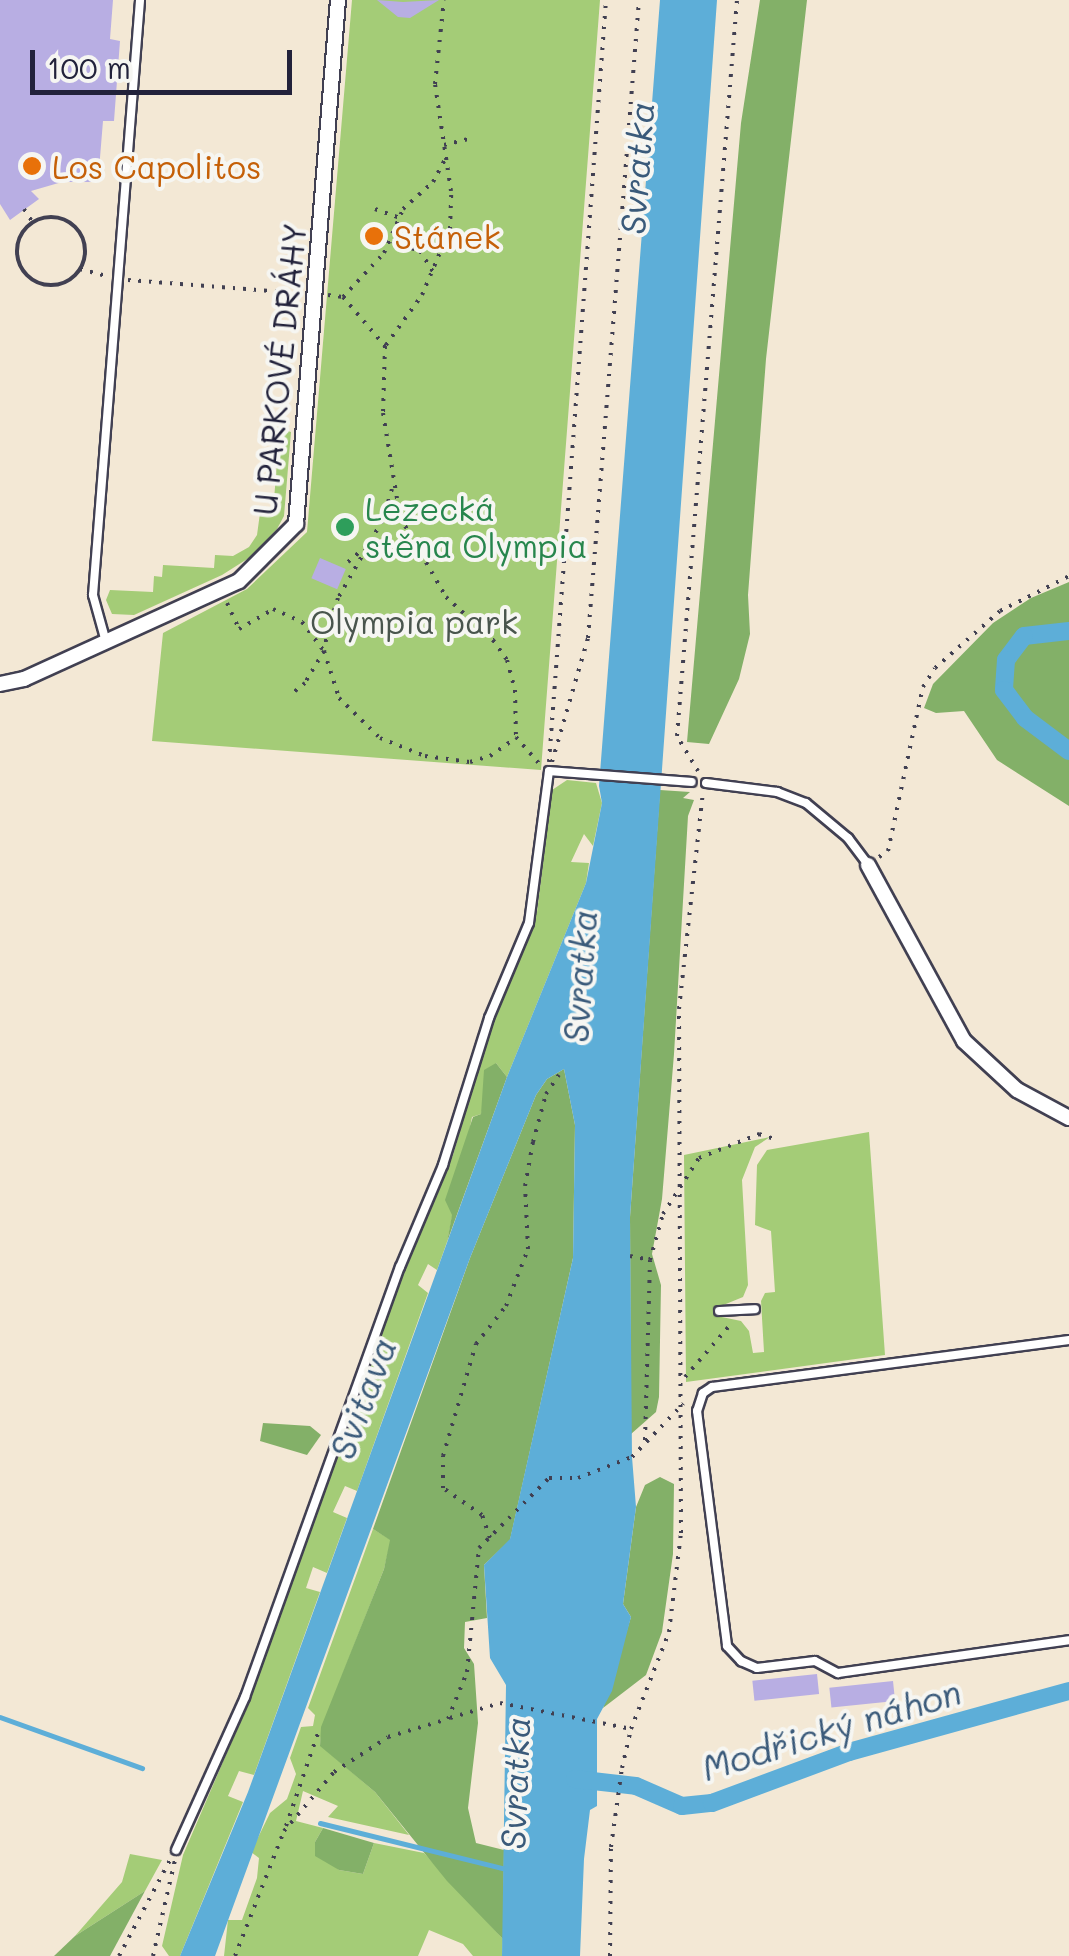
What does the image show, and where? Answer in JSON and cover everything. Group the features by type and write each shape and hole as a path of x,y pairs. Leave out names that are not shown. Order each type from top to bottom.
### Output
{"street":[{"name":"U PARKOVÉ DRÁHY","path":"0,684 24,678 239,582 296,524 338,0"},
{"path":"868,865 964,1041 1017,1090 1069,1118"}],"lane":[{"path":"106,642 93,595 140,0"},
{"path":"176,1850 258,1663 400,1267 443,1166 489,1018 529,923 549,771 692,782"},
{"path":"706,782 777,792 806,803 835,826 868,865"},
{"path":"720,1311 756,1309"},
{"path":"1069,1340 712,1386 703,1392 697,1411 726,1646 741,1661 757,1668 815,1661 838,1673 1069,1640"}],"path":[{"path":"444,0 435,84 447,156 450,229 434,273 385,346 383,414 392,489 412,540 446,597 493,640 507,660 515,690 516,738 524,752 549,771"},
{"path":"549,771 606,0"},
{"path":"549,771 588,638 639,0"},
{"path":"610,1956 616,1811 622,1768 631,1729 665,1647 674,1604 682,1516 680,983 699,810 706,782 677,736 737,0"},
{"path":"444,145 468,140"},
{"path":"343,298 384,254 403,209 433,182 447,156"},
{"path":"24,209 33,223"},
{"path":"376,209 400,218"},
{"path":"54,218 75,227 85,247 80,269 73,277 52,285 23,271 17,250 24,230 33,223 54,218"},
{"path":"392,241 420,251 434,273"},
{"path":"378,248 384,254"},
{"path":"80,269 118,279 343,298 385,346"},
{"path":"290,695 305,684 324,650 338,598 368,545 392,489"},
{"path":"348,562 368,545"},
{"path":"868,865 888,850 912,719 929,678 1000,610 1069,576"},
{"path":"220,590 239,629 273,608 302,622 324,650 333,683 351,713 402,749 470,762 490,756 516,738"},
{"path":"490,1538 482,1515 443,1488 444,1456 476,1344 506,1306 528,1250 525,1186 546,1094 559,1075"},
{"path":"645,1440 650,1260 663,1214 692,1165 708,1152 759,1134 778,1140"},
{"path":"630,1256 650,1260"},
{"path":"683,1379 704,1359 736,1310"},
{"path":"448,1718 467,1672 478,1548 548,1478 578,1478 632,1457 683,1404"},
{"path":"284,1831 334,1772 388,1737 448,1718 500,1703 631,1729"},
{"path":"235,1956 320,1730"},
{"path":"120,1956 176,1850"},
{"path":"154,1956 176,1850"}],"green space":[{"name":"Olympia park","path":"352,0 600,0 541,770 152,741 163,633 247,589 307,532"},
{"path":"760,0 807,0 766,359 748,595 750,634 739,679 709,744 687,742 741,123"},
{"path":"273,426 291,432 284,516 277,529 252,556 222,575 134,615 112,614 106,600 110,590 153,592 154,576 162,577 163,565 214,568 215,555 233,556 249,547 257,535 260,513 273,513 279,436 266,434"},
{"path":"1069,582 1069,806 997,760 964,711 936,713 924,708 933,684 993,623 1031,598"},
{"path":"567,780 596,783 602,803 593,846 584,834 571,862 589,863 586,883 507,1077 496,1063 481,1114 472,1117 447,1242 437,1270 428,1264 418,1285 428,1293 357,1491 345,1486 333,1512 347,1518 327,1573 313,1567 306,1588 320,1592 254,1775 239,1771 228,1796 243,1802 180,1956 169,1956 162,1946 183,1855 250,1699 401,1278 453,1155 488,1035 537,912 552,790"},
{"path":"660,790 690,792 683,798 694,800 688,816 662,1199 652,1254 661,1285 659,1397 656,1412 631,1434 630,1217"},
{"path":"496,1063 507,1077 447,1242 452,1215 445,1200 473,1117 481,1114 484,1070"},
{"path":"564,1069 575,1125 573,1258 510,1540 484,1565 487,1618 465,1622 464,1648 474,1664 478,1723 468,1808 476,1843 504,1850 503,1939 447,1881 375,1792 320,1746 321,1727 384,1569 390,1540 373,1529 470,1258 536,1095 547,1079"},
{"path":"869,1132 885,1355 686,1382 684,1155 770,1137 755,1147 742,1180 748,1285 743,1297 716,1308 717,1316 741,1321 749,1331 753,1353 764,1352 761,1301 765,1293 775,1292 771,1231 755,1225 757,1165 767,1150"},
{"path":"263,1423 310,1426 321,1435 307,1455 260,1441"},
{"path":"660,1477 674,1484 673,1554 662,1632 646,1675 603,1708 631,1617 623,1604 636,1507 645,1485"},
{"path":"373,1529 391,1540 384,1569 322,1727 320,1745 375,1792 409,1835 328,1817 338,1806 303,1791 296,1821 323,1828 315,1842 339,1870 363,1874 374,1843 424,1853 503,1939 502,1956 473,1956 463,1944 429,1930 418,1956 224,1956 228,1920 242,1920 257,1878 259,1858 251,1852 270,1813 287,1799 296,1774 290,1758 301,1727 313,1726 315,1715 308,1708"},
{"path":"323,1828 374,1843 363,1874 339,1870 315,1856 315,1842"},
{"path":"130,1854 162,1860 145,1891 75,1936 122,1882"},
{"path":"145,1891 110,1956 54,1956 75,1936"}],"water":[{"name":"Svratka","path":"660,0 717,0 630,1217 636,1507 623,1604 631,1617 612,1691 597,1719 597,1806 590,1810 584,1859 580,1956 502,1956 506,1685 490,1658 484,1565 510,1539 573,1258 575,1125 564,1069 547,1079 536,1095 470,1258 215,1956 180,1956 248,1792 507,1077 586,883 602,803 599,786"}],"building":[{"path":"0,0 113,0 110,39 120,41 114,121 103,121 98,182 62,182 31,191 39,199 10,220 0,204"},
{"path":"377,0 439,0 410,18 398,17"},
{"path":"320,558 346,569 337,589 311,578"},
{"path":"817,1674 819,1694 754,1701 752,1681"},
{"path":"893,1681 895,1701 831,1708 829,1688"}],"waterway":[{"name":"Modřický náhon","path":"1069,631 1024,636 1006,660 1004,690 1025,718 1069,751"},
{"name":"Modřický náhon","path":"575,1779 636,1786 682,1806 712,1803 849,1752 1069,1691"},
{"path":"0,1717 142,1768"},
{"name":"Svratka","path":"320,1823 506,1869"}],"place":[{"name":"Los Capolitos","path":"32,166"},
{"name":"Stánek","path":"374,236"},
{"name":"Lezecká stěna Olympia","path":"345,527"}],"water label":[{"name":"Svitava","path":"362,1398"}]}
